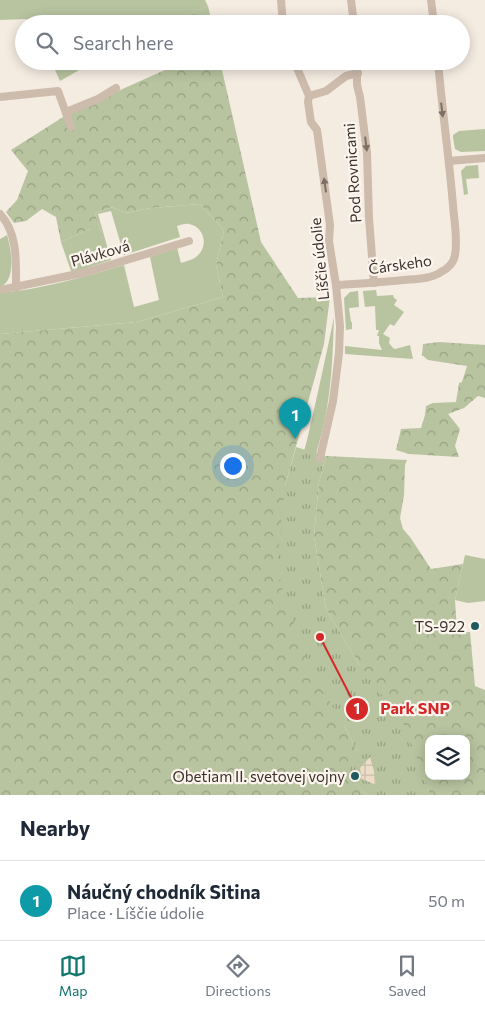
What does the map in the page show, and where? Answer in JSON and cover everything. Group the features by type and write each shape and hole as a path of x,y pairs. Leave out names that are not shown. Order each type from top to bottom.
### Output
{"street":[{"path":"281,0 282,15"},
{"path":"351,0 353,15"},
{"path":"431,0 433,15"},
{"name":"Líščie údolie","path":"298,70 309,96 308,102 312,122 317,130 330,225 329,241 340,326 339,353 333,401 320,458"},
{"name":"Pod Rovnicami","path":"358,70 357,85 367,153 374,283"},
{"name":"Čárskeho","path":"336,285 423,278 441,272 449,267 453,261 456,239 439,70"},
{"path":"309,96 326,91 346,76 358,73"},
{"path":"66,112 98,99 116,88"},
{"path":"0,97 58,91 71,127"},
{"path":"449,161 485,158"},
{"path":"1,214 14,241 16,288"},
{"name":"Plávková","path":"0,290 87,272 190,241"}],"green space":[{"path":"0,0 205,0 208,6 188,15 15,15 15,19 0,20"},
{"path":"208,6 210,15 187,15"},
{"path":"55,70 79,70 60,81"},
{"path":"165,70 222,70 261,242 298,298 330,297 324,344 285,486 345,727 358,753 355,784 367,795 0,795 0,334 137,322 223,297 216,265 224,230 200,204 151,208 125,213 112,207 95,213 101,233 99,237 94,236 90,229 61,242 56,217 42,209 26,221 14,223 6,212 17,200 28,171 11,150 71,112"},
{"path":"485,129 485,151 461,152 455,149 453,135 459,131"},
{"path":"478,165 479,178 466,179 468,194 464,195 461,171 466,166"},
{"path":"200,204 224,230 216,265 223,297 137,322 0,334 0,293 47,286 124,265 134,307 159,300 150,257 177,248 181,263 196,257 203,248 204,243 202,233 194,226 186,224 177,226 180,237 124,255 111,211 98,214 111,260 81,270 71,271 61,242 90,229 101,233 95,213 112,207 125,213 151,208"},
{"path":"7,235 11,256 11,271 5,284 0,287 0,239"},
{"path":"376,290 377,296 393,295 397,300 394,305 404,312 394,326 390,324 383,334 390,338 389,343 395,349 410,345 413,359 345,354 345,346 382,350 379,336 377,336 379,330 376,330 375,306 365,307 363,292"},
{"path":"358,291 359,307 349,308 352,329 346,330 344,298 350,292"},
{"path":"334,317 333,352 327,408 301,517 301,565 303,584 312,614 355,703 368,742 350,704 306,626 294,592 287,556 288,521 294,489 308,436"},
{"path":"439,342 485,345 485,398 478,396 464,408 448,414 460,429 455,446 459,457 409,454 396,450 401,429 421,428 426,406 433,403 456,402 459,383 462,382 467,366 428,360 422,355 423,344"},
{"path":"296,447 326,456 319,482 314,536 326,609 359,664 405,727 429,790 428,795 367,795 355,784 350,769 358,753 345,727 310,669 276,571 285,486"},
{"path":"326,456 407,460 400,518 403,529 431,569 463,564 455,600 457,632 470,632 475,686 485,690 485,795 428,795 429,790 326,609 314,536 319,482"},
{"path":"465,555 485,559 485,601 468,603 455,600"}],"shaded area":[{"path":"370,757 376,785 362,779 360,768"}],"place":[{"name":"Náučný chodník Sitina","path":"295,439"},
{"name":"TS-922","path":"475,626"},
{"name":"Park SNP","path":"320,637"},
{"name":"Obetiam II. svetovej vojny","path":"355,776"}]}
